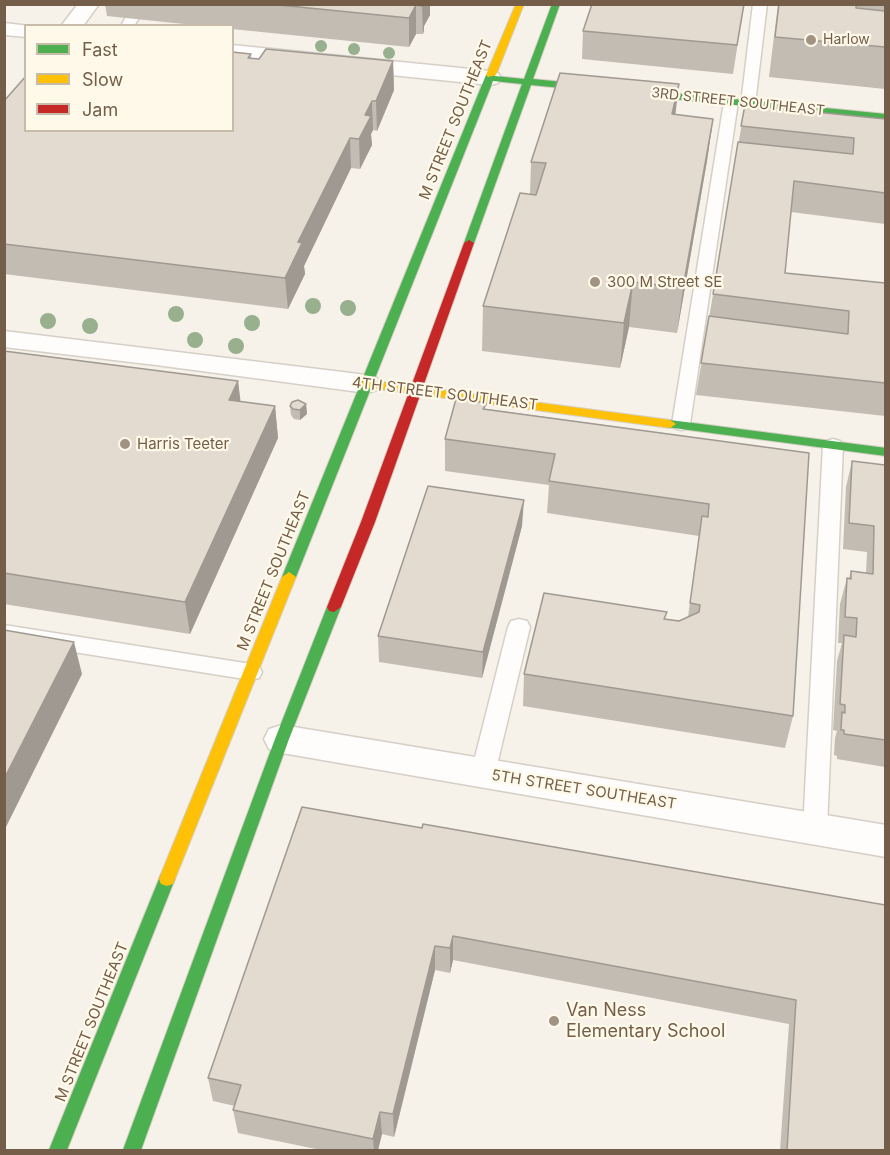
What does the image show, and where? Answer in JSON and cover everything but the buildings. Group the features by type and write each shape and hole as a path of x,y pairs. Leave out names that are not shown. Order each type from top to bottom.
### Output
{"main road":[{"name":"M STREET SOUTHEAST","path":"58,1150 520,4"},
{"path":"132,1150 282,739 368,522 556,4"},
{"name":"3RD STREET SOUTHEAST","path":"490,78 885,117"},
{"name":"4TH STREET SOUTHEAST","path":"367,384 885,452"}],"street":[{"path":"73,24 89,4"},
{"path":"4,29 24,31"},
{"name":"3RD STREET SOUTHEAST","path":"234,52 490,78"},
{"name":"4TH STREET SOUTHEAST","path":"4,339 156,356 367,384"},
{"name":"5TH STREET SOUTHEAST","path":"282,739 885,841"}],"lane":[{"path":"681,424 695,334 727,163 760,4"},
{"path":"695,334 717,337"},
{"path":"814,829 833,445"},
{"path":"483,773 519,627"},
{"path":"4,633 251,672"}],"traffic: fast":[{"path":"469,243 556,4"},
{"path":"289,577 491,75"},
{"path":"490,78 886,117"},
{"path":"670,424 886,452"},
{"path":"132,1150 282,739 334,607"},
{"path":"58,1150 167,879"}],"traffic: slow":[{"path":"491,75 520,4"},
{"path":"367,384 670,424"},
{"path":"167,879 289,577"}],"traffic: jam":[{"path":"334,607 368,522 469,243"}],"place":[{"name":"Harlow","path":"811,40"},
{"name":"300 M Street SE","path":"595,282"},
{"name":"Harris Teeter","path":"125,444"},
{"name":"Van Ness Elementary School","path":"554,1021"}]}
